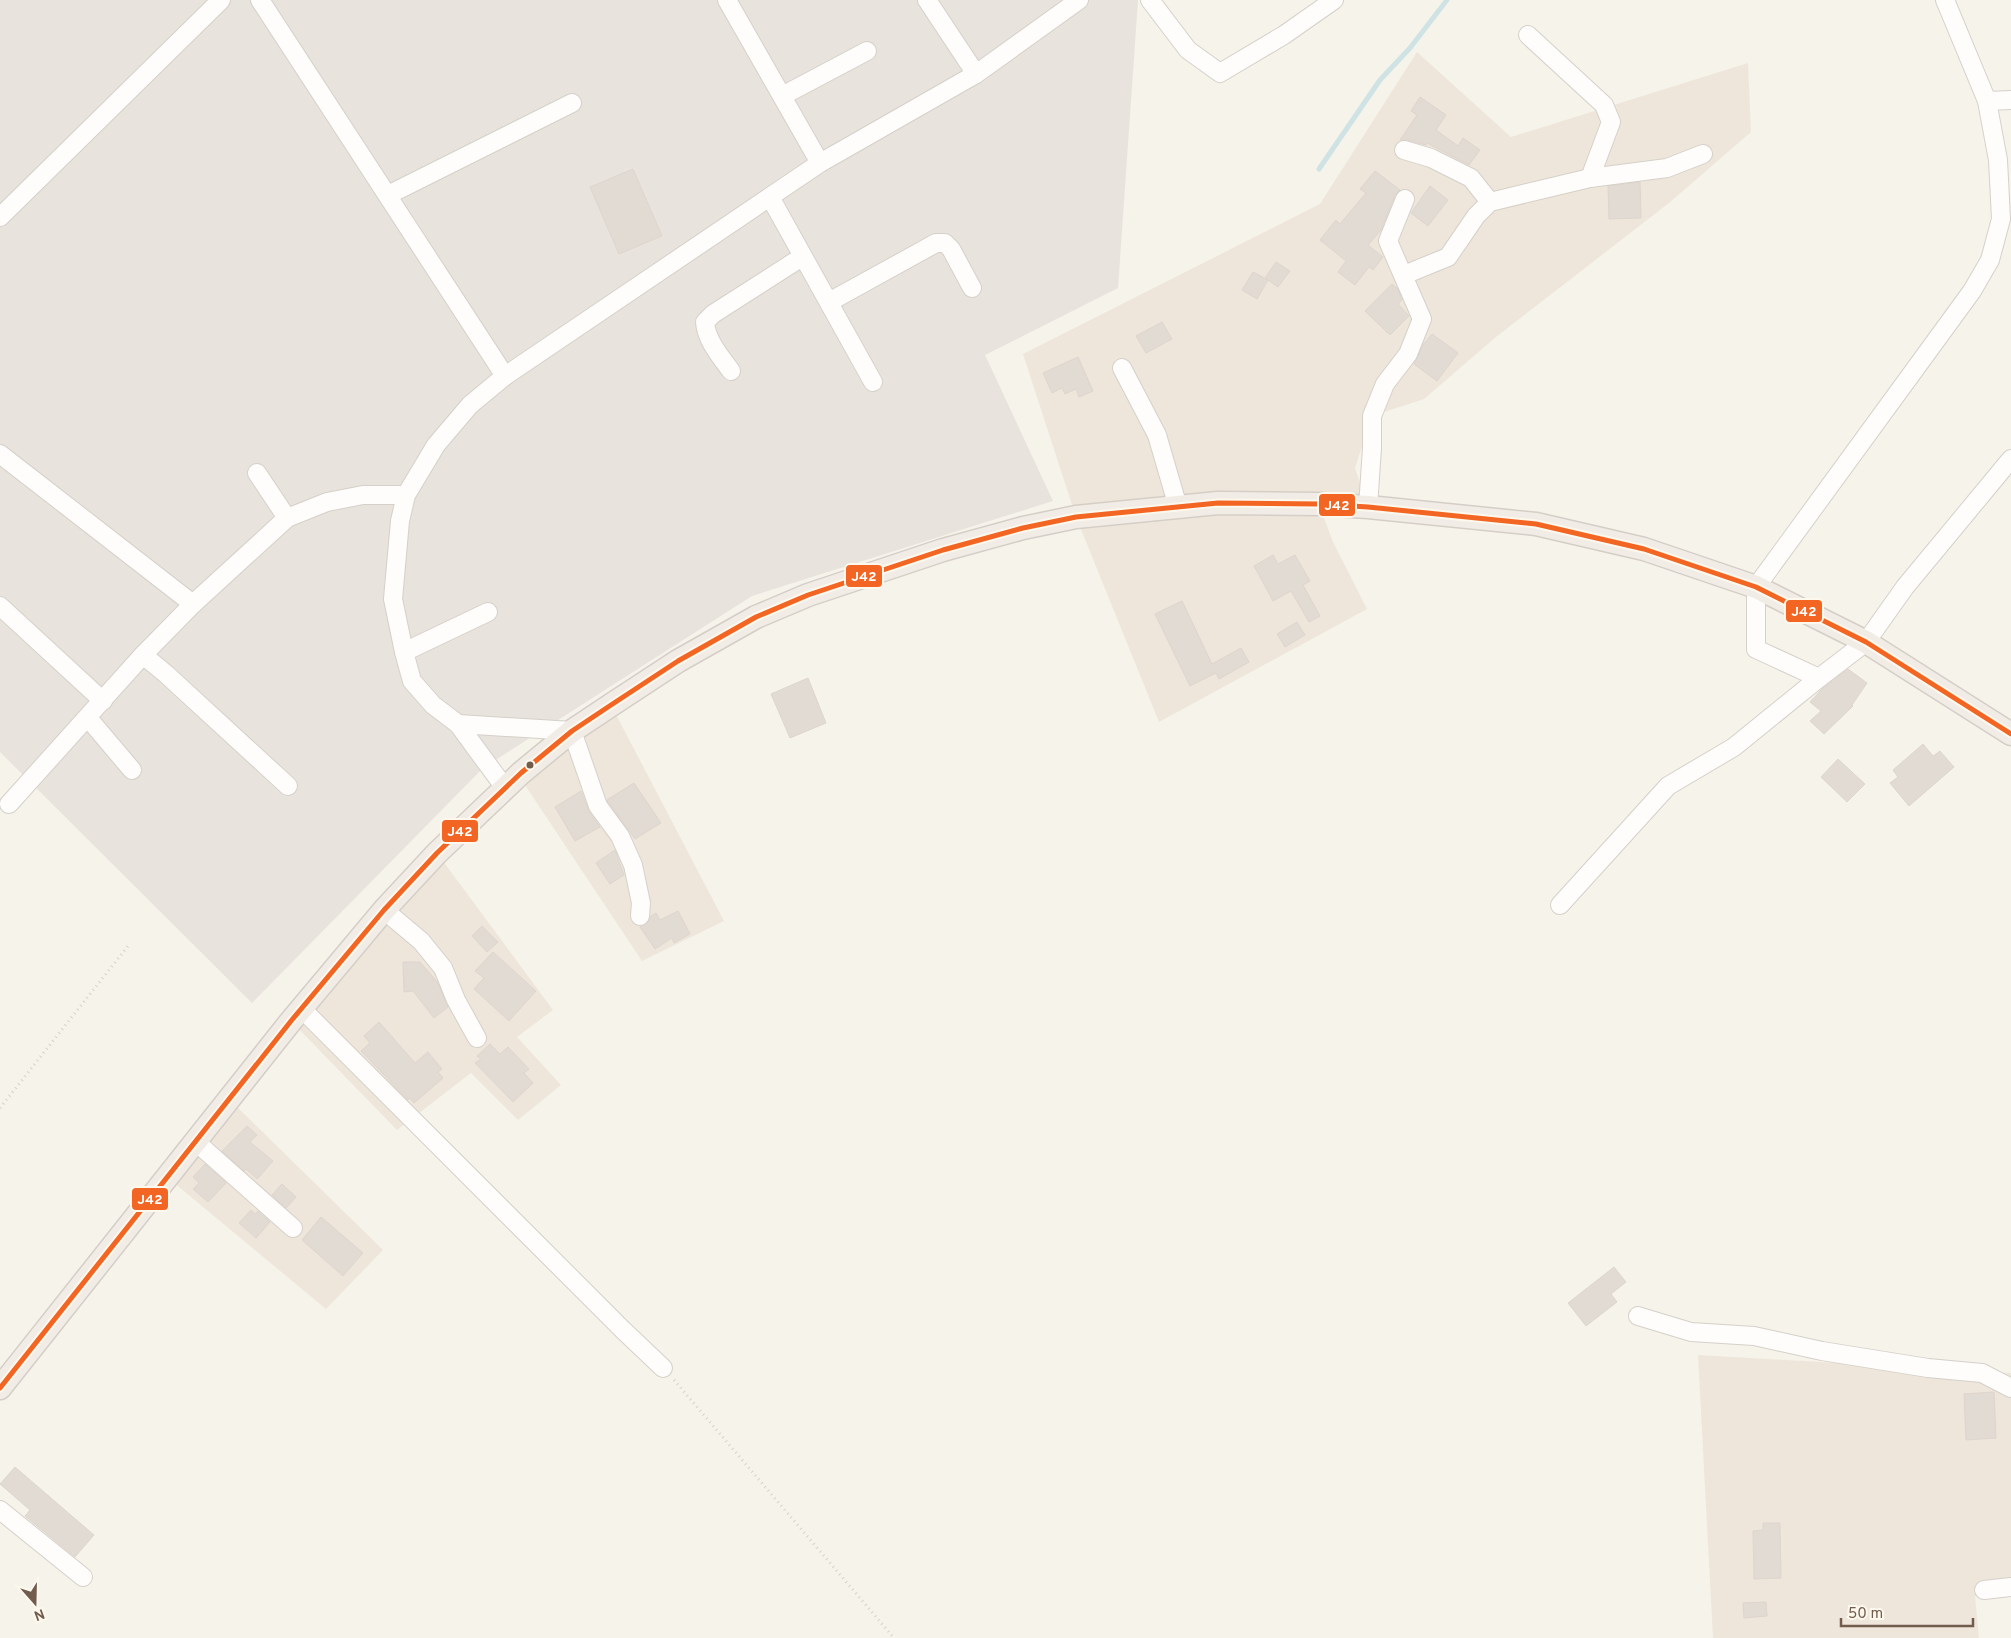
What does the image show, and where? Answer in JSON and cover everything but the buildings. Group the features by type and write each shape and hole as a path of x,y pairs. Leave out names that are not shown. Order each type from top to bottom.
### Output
{"main road":[{"path":"0,1388 384,910 437,853 505,788 572,731 678,661 756,617 808,595 944,550 1023,528 1076,517 1218,503 1319,504 1368,507 1536,524 1644,549 1756,587 1866,642 2011,734"}],"street":[{"path":"0,217 221,0"},
{"path":"260,0 505,376"},
{"path":"727,0 820,163"},
{"path":"927,0 976,74"},
{"path":"505,788 458,724 434,705 412,681 393,599 400,521 406,495 436,445 470,405 505,376 820,163 976,74 1079,0"},
{"path":"1150,0 1188,50 1220,73 1284,35 1334,0"},
{"path":"1819,678 1756,648 1756,587 1972,291 1990,260 2001,219 2005,164 1987,101 1945,0"},
{"path":"1528,35 1604,105 1611,122 1590,178"},
{"path":"782,96 867,51"},
{"path":"1987,101 2011,100"},
{"path":"388,195 572,103"},
{"path":"1404,150 1431,158 1471,178 1490,202"},
{"path":"1404,275 1448,257 1476,216 1490,202 1590,178 1667,168 1703,154"},
{"path":"770,197 802,257 874,382"},
{"path":"1368,507 1372,416 1385,384 1408,354 1422,319 1388,241 1405,198"},
{"path":"829,302 936,243 944,243 951,249 972,288"},
{"path":"731,372 713,345 705,322 712,314 802,257"},
{"path":"1122,368 1157,435 1178,507"},
{"path":"0,454 193,604"},
{"path":"1560,905 1668,786 1734,747 1866,642 1905,587 2011,459"},
{"path":"257,473 287,518"},
{"path":"9,804 143,656 193,604 287,518 327,502 363,495 406,495"},
{"path":"0,606 103,701"},
{"path":"404,652 488,612"},
{"path":"143,656 166,674 288,786"},
{"path":"88,718 132,770"},
{"path":"458,724 572,731 598,806 620,836 633,865 641,902 640,916"},
{"path":"384,910 421,942 443,968 456,1000 477,1038"},
{"path":"302,1010 663,1368"},
{"path":"196,1142 293,1228"},
{"path":"1638,1316 1691,1332 1754,1336 1822,1351 1928,1368 1982,1373 2011,1388"},
{"path":"0,1510 83,1577"},
{"path":"1984,1590 2011,1587"}],"path":[{"path":"0,1108 128,946"},
{"path":"663,1368 894,1638"}],"shaded area":[{"path":"0,0 1138,0 1118,288 985,355 1053,501 752,596 483,768 252,1003 0,752"},
{"path":"1417,52 1511,137 1748,63 1751,132 1669,203 1496,337 1424,399 1372,416 1355,468 1368,507 1319,505 1333,542 1367,609 1159,722 1076,517 1023,354 1320,204"},
{"path":"611,705 724,921 642,961 527,788 521,773"},
{"path":"437,853 553,1010 517,1037 561,1085 518,1120 471,1073 397,1130 291,1021"},
{"path":"229,1099 383,1250 326,1309 167,1177"},
{"path":"1698,1355 2011,1373 2011,1594 1975,1596 1979,1638 1713,1638"}],"waterway":[{"path":"1319,169 1380,80 1410,48 1447,0"}],"transit line":[{"name":"J42","path":"0,1388 291,1021 384,910 437,853 521,773 572,731 611,705 678,661 756,617 808,595 943,550 1023,528 1076,517 1218,503 1319,504 1368,507 1536,524 1644,549 1756,587 1866,642 2011,734"}]}
